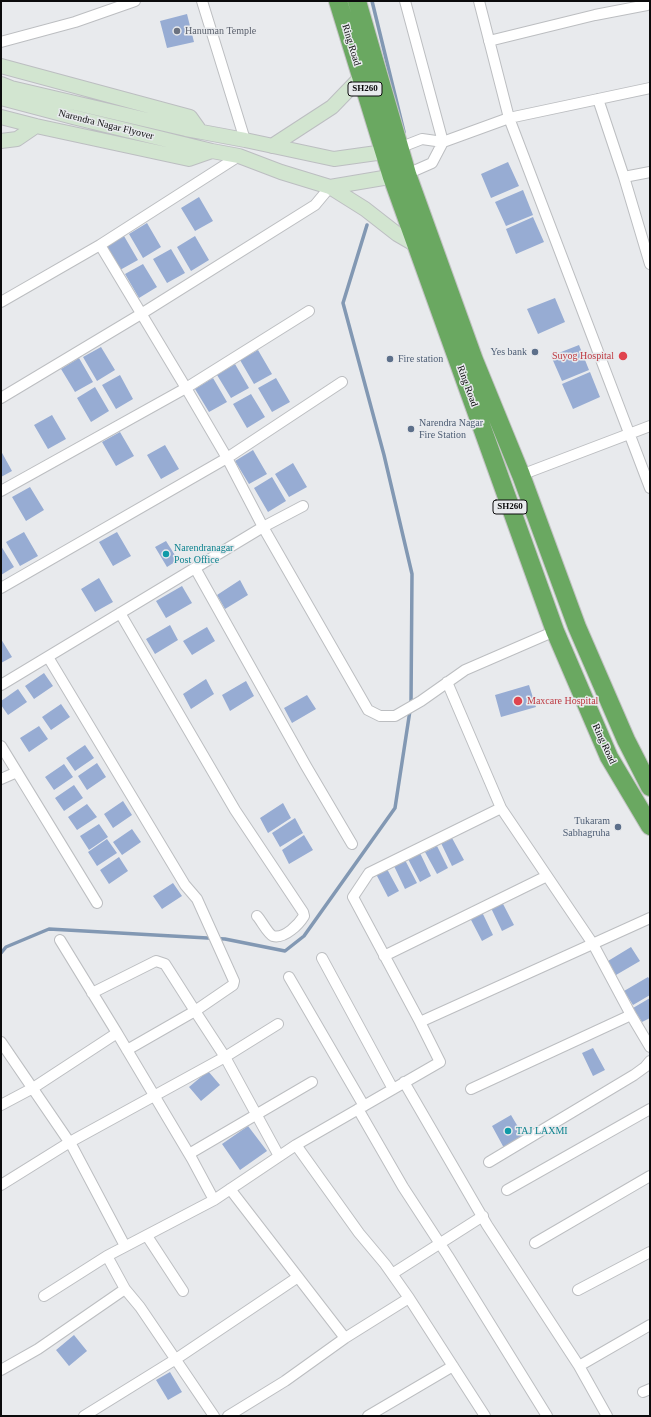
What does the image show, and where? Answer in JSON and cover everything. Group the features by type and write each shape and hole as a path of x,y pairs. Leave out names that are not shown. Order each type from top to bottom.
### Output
{"highway":[{"name":"Ring Road","path":"338,1 361,77 392,150"},
{"name":"Ring Road","path":"357,1 416,245 555,631 609,757 650,826"},
{"name":"Ring Road","path":"399,176 521,475 577,627 626,740 650,788"}],"main road":[{"path":"1,66 190,117 200,131"},
{"path":"272,146 332,107 361,77"},
{"name":"Narendra Nagar Flyover","path":"1,84 12,88 186,129 245,140 334,160 392,150"},
{"name":"Narendra Nagar Flyover","path":"1,98 212,151 239,156 281,172 330,187"},
{"path":"1,117 189,159 212,151"},
{"path":"1,141 17,138 36,126"},
{"path":"330,187 399,176"},
{"path":"330,187 365,209 397,234 416,245"}],"street":[{"path":"1,42 75,22 135,1"},
{"path":"202,1 245,140"},
{"path":"399,176 432,163 443,142 405,1"},
{"path":"479,1 509,118 650,488"},
{"path":"489,42 648,3"},
{"path":"392,150 422,139 443,142 509,118 650,88"},
{"path":"598,99 649,258"},
{"path":"1,302 100,245 239,156"},
{"path":"624,177 650,172"},
{"path":"1,398 141,314 315,205 330,187"},
{"path":"100,245 227,458 264,527 368,710 380,716 395,716 421,701 465,670 555,631"},
{"path":"1,491 186,388 309,311"},
{"path":"1,588 227,458 342,382"},
{"path":"521,475 650,426"},
{"path":"1,686 195,568 264,527 303,506"},
{"path":"195,568 306,766 352,844"},
{"path":"120,613 235,810 303,912 304,916 293,929 284,935 276,936 270,934 257,916"},
{"path":"48,657 185,885 197,899 234,982 233,985 195,1010 127,1050"},
{"path":"447,682 501,808 592,944 650,1047"},
{"path":"1,746 97,903"},
{"path":"1,779 17,772"},
{"path":"44,1296 107,1256 214,1200 296,1145 440,1062 353,897 369,873 501,808"},
{"path":"384,956 547,876"},
{"path":"420,1022 650,918"},
{"path":"60,940 189,1154 214,1200"},
{"path":"322,958 393,1089"},
{"path":"92,993 156,961 165,964 225,1057 279,1156"},
{"path":"289,977 403,1188 440,1244 547,1416"},
{"path":"471,1089 631,1015"},
{"path":"1,1185 70,1142 225,1057 278,1024"},
{"path":"1,1105 33,1088 117,1033"},
{"path":"1,1042 70,1142 125,1246"},
{"path":"489,1162 634,1075 645,1067 650,1061"},
{"path":"189,1154 312,1082"},
{"path":"404,1082 483,1216 579,1366 607,1416"},
{"path":"507,1190 650,1109"},
{"path":"296,1145 359,1233 409,1298 485,1416"},
{"path":"535,1243 650,1176"},
{"path":"230,1189 345,1338"},
{"path":"392,1274 483,1216"},
{"path":"147,1236 183,1291"},
{"path":"578,1290 650,1252"},
{"path":"107,1256 125,1289 140,1307 176,1358 214,1416"},
{"path":"84,1416 176,1358 298,1277"},
{"path":"1,1370 38,1349 125,1289"},
{"path":"228,1416 285,1381 345,1338 409,1298"},
{"path":"579,1366 650,1325"},
{"path":"368,1416 453,1366"}],"building":[{"name":"Hanuman Temple","path":"187,14 194,42 167,48 160,21"},
{"path":"508,162 519,186 491,198 481,174"},
{"path":"523,190 533,215 506,226 495,202"},
{"path":"199,197 213,221 195,231 181,208"},
{"path":"533,217 544,242 516,254 506,229"},
{"path":"147,223 161,247 143,258 129,234"},
{"path":"124,236 138,260 120,270 106,246"},
{"path":"195,236 209,260 191,271 177,247"},
{"path":"171,249 185,273 167,283 153,259"},
{"path":"143,264 157,287 139,298 125,274"},
{"path":"555,298 565,322 538,334 527,309"},
{"path":"579,345 589,370 562,381 551,356"},
{"path":"101,347 115,370 97,381 83,357"},
{"path":"258,350 272,374 254,384 240,360"},
{"path":"79,358 93,382 75,392 61,369"},
{"path":"235,364 249,388 231,398 217,375"},
{"path":"590,372 600,397 573,409 562,384"},
{"path":"120,375 133,399 116,409 102,385"},
{"path":"213,378 227,402 209,412 195,389"},
{"path":"276,378 290,402 272,412 258,388"},
{"path":"95,387 109,411 91,422 77,398"},
{"path":"251,394 265,417 247,428 233,404"},
{"path":"52,415 66,439 48,449 34,425"},
{"path":"120,432 134,456 116,466 102,442"},
{"path":"165,445 179,469 161,479 147,455"},
{"path":"253,450 267,474 249,484 235,461"},
{"path":"1,451 12,471 1,477"},
{"path":"293,463 307,487 289,497 275,474"},
{"path":"272,477 286,501 268,512 254,488"},
{"path":"30,487 44,510 26,521 12,497"},
{"path":"24,532 38,556 20,566 6,542"},
{"path":"117,532 131,556 113,566 99,542"},
{"name":"Narendranagar Post Office","path":"166,541 178,560 167,567 155,547"},
{"path":"1,546 14,567 1,575"},
{"path":"99,578 113,602 95,612 81,589"},
{"path":"240,580 248,595 225,609 217,595"},
{"path":"182,586 192,603 166,618 156,601"},
{"path":"170,625 178,640 155,654 146,639"},
{"path":"207,627 215,641 192,655 183,641"},
{"path":"1,639 12,657 1,663"},
{"path":"44,673 53,686 34,699 25,686"},
{"path":"206,679 214,694 191,709 183,694"},
{"path":"246,681 254,696 230,711 222,695"},
{"path":"529,685 536,707 501,717 495,695"},
{"path":"18,689 27,702 8,715 1,705 1,701"},
{"path":"307,695 316,709 292,723 284,708"},
{"path":"61,704 70,717 51,730 42,717"},
{"path":"39,726 48,739 29,752 20,738"},
{"path":"85,745 94,758 75,771 66,758"},
{"path":"97,763 106,777 87,790 78,776"},
{"path":"64,764 73,777 54,790 45,777"},
{"path":"74,785 83,798 64,811 55,798"},
{"path":"123,801 132,815 113,828 104,814"},
{"path":"283,803 291,818 268,833 260,818"},
{"path":"87,804 97,817 77,830 68,817"},
{"path":"295,818 303,833 280,847 272,833"},
{"path":"99,824 108,837 89,850 80,836"},
{"path":"132,829 141,842 122,855 113,842"},
{"path":"304,835 313,850 289,864 282,850"},
{"path":"452,838 464,860 452,866 441,843"},
{"path":"107,839 117,853 97,866 88,852"},
{"path":"437,846 448,868 437,874 425,852"},
{"path":"420,853 431,876 420,882 408,859"},
{"path":"119,857 128,871 109,884 100,870"},
{"path":"405,860 417,883 405,889 394,866"},
{"path":"387,869 399,891 388,897 376,874"},
{"path":"173,883 182,896 162,909 153,896"},
{"path":"502,902 514,925 502,931 491,908"},
{"path":"482,912 493,935 482,941 470,918"},
{"path":"631,947 640,961 616,975 608,961"},
{"path":"648,977 650,980 650,995 633,1005 624,991"},
{"path":"650,998 650,1018 642,1022 633,1008"},
{"path":"593,1048 605,1070 593,1076 582,1053"},
{"path":"208,1071 220,1085 201,1101 189,1087"},
{"name":"TAJ LAXMI","path":"511,1115 524,1137 504,1148 492,1126"},
{"path":"248,1126 267,1151 240,1170 222,1144"},
{"path":"74,1335 87,1351 69,1366 56,1350"},
{"path":"170,1372 182,1392 168,1400 156,1380"}],"waterway":[{"path":"372,1 404,132"},
{"path":"1,953 6,947 49,929 225,939 285,951 304,936 395,808 411,704 412,574 384,455 343,303 367,225"}],"place":[{"name":"Hanuman Temple","path":"177,31"},
{"name":"Yes bank","path":"535,352"},
{"name":"Suyog Hospital","path":"623,356"},
{"name":"Fire station","path":"390,359"},
{"name":"Narendra Nagar Fire Station","path":"411,429"},
{"name":"Narendranagar Post Office","path":"166,554"},
{"name":"Maxcare Hospital","path":"518,701"},
{"name":"Tukaram Sabhagruha","path":"618,827"},
{"name":"TAJ LAXMI","path":"508,1131"}]}
